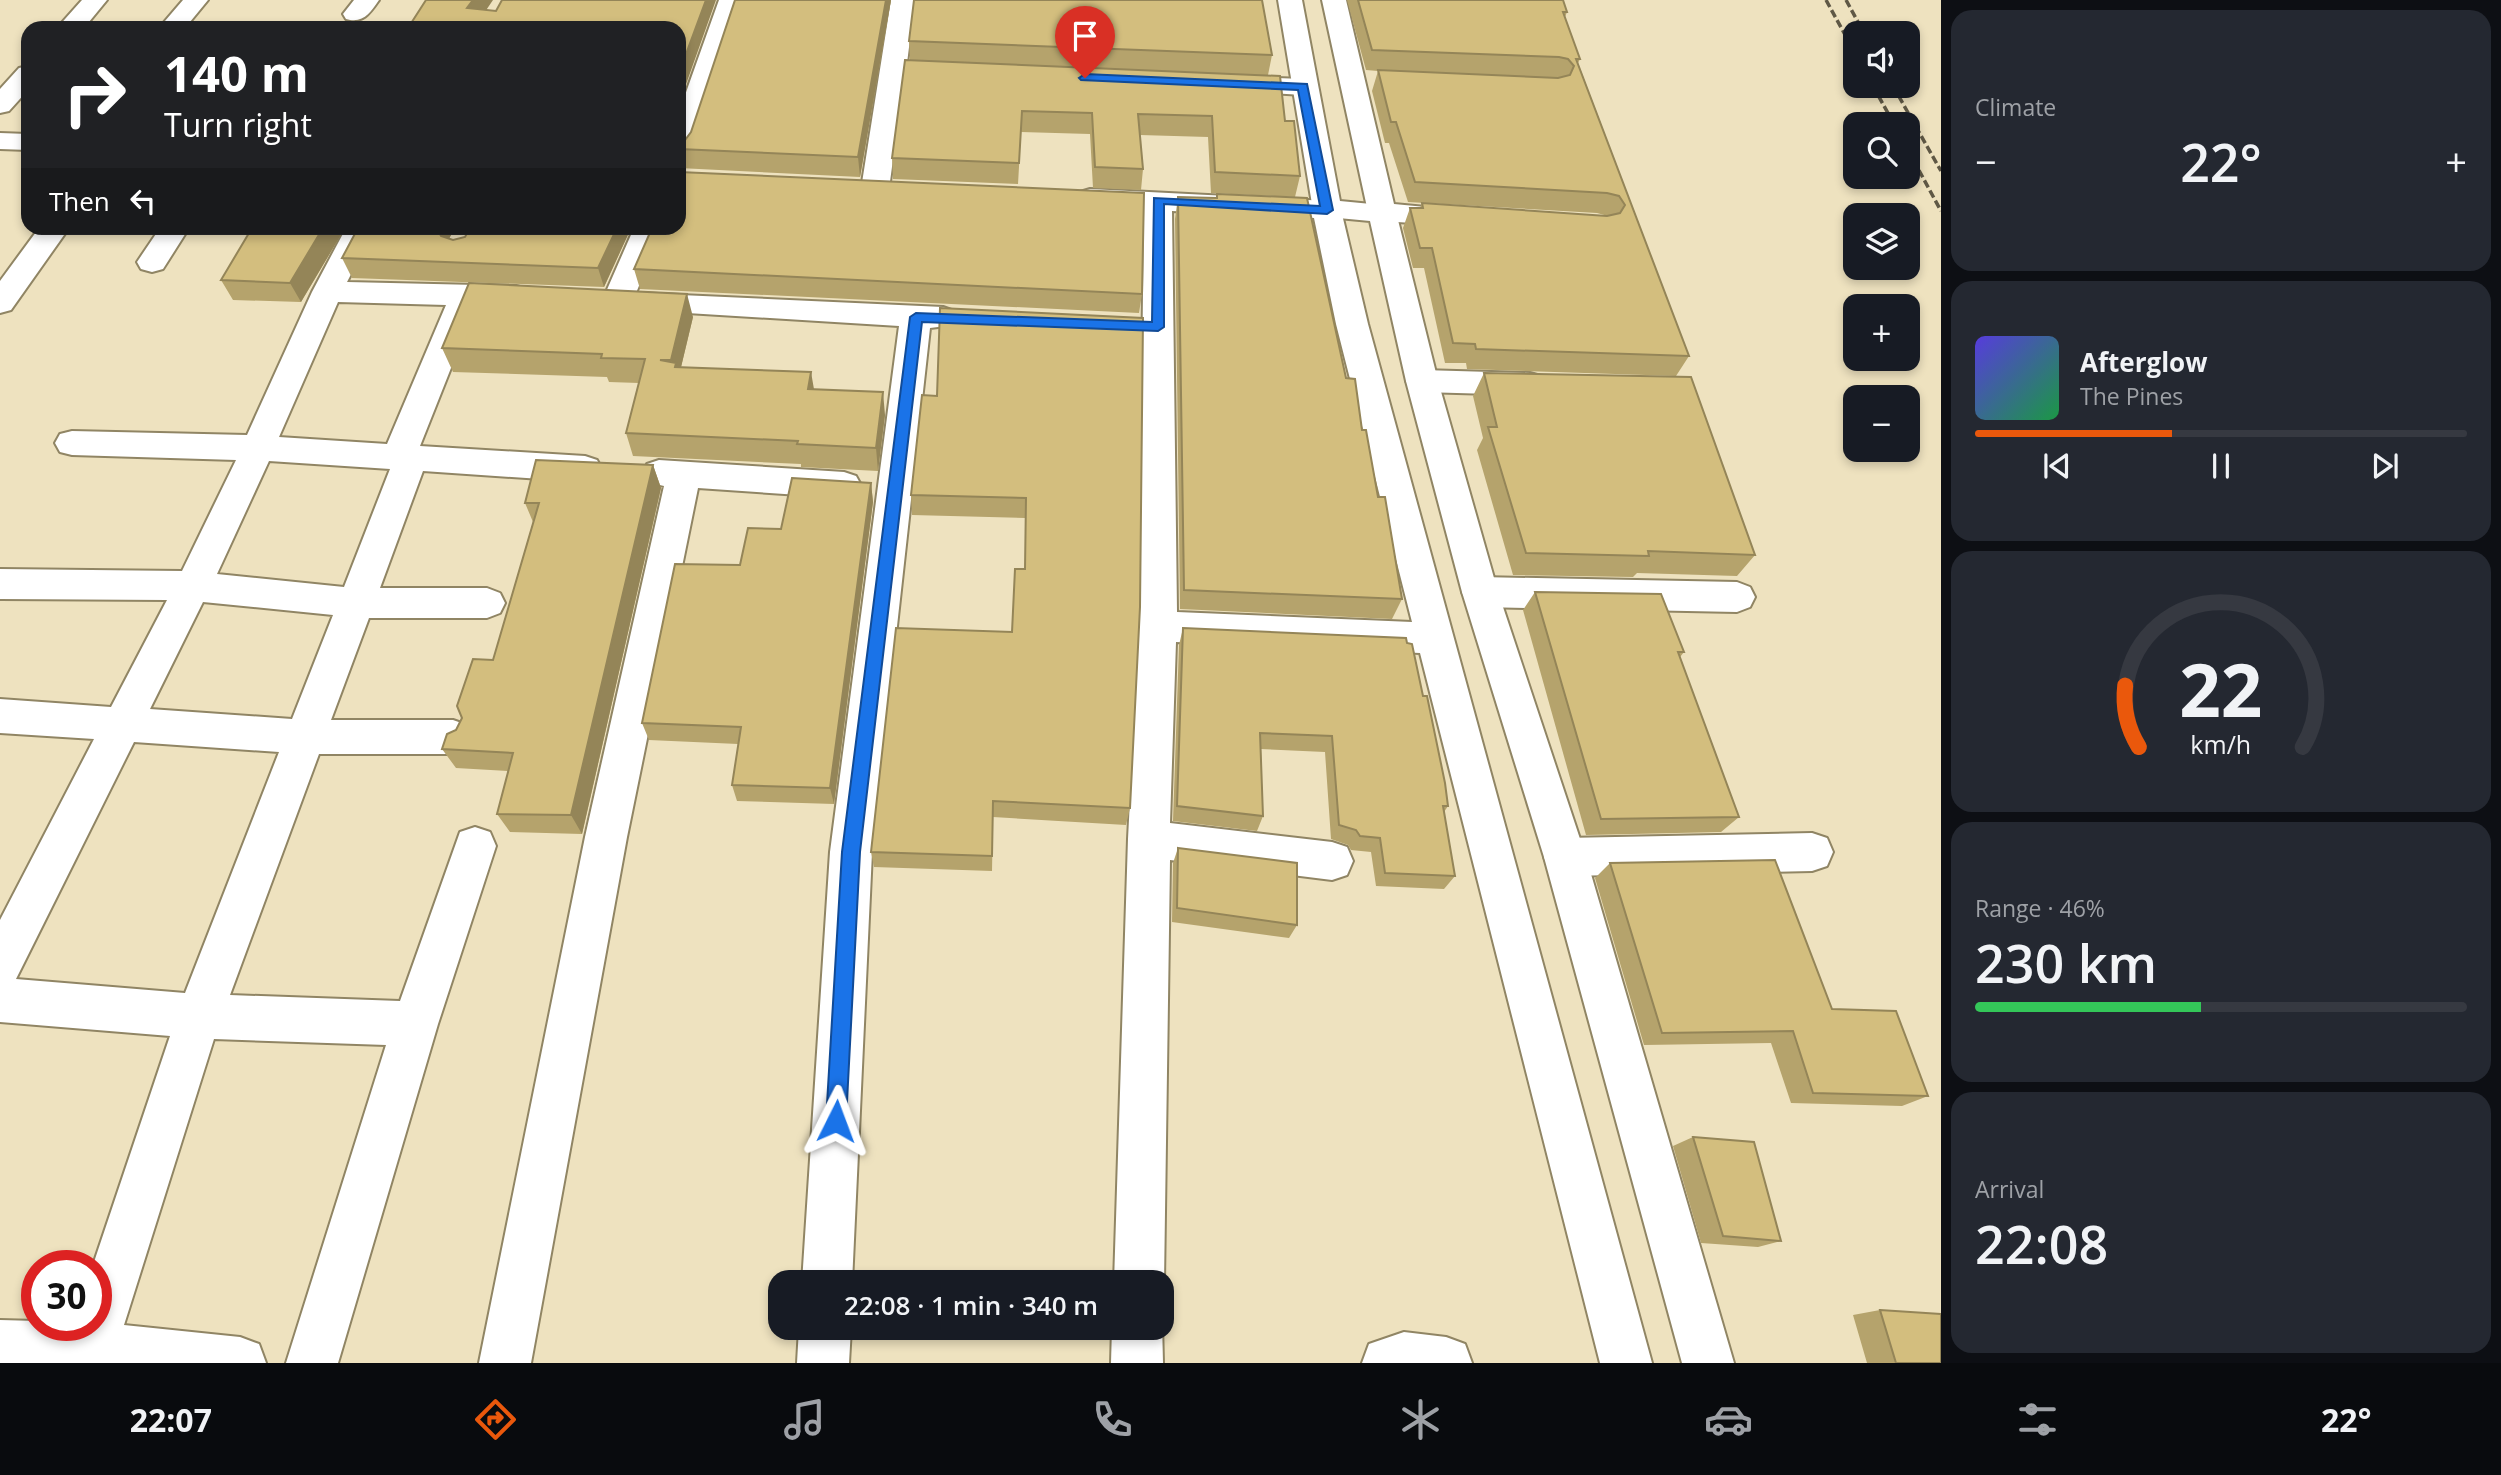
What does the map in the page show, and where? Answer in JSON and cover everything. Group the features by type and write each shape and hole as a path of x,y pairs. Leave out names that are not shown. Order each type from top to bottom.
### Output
{"street":[{"path":"76,21 95,0"},
{"path":"178,21 196,0"},
{"path":"686,122 701,59 732,0"},
{"path":"875,189 904,0"},
{"path":"1290,0 1303,87 1352,324 1626,1363"},
{"path":"1334,0 1366,80 1382,212 1422,381 1480,592 1565,856 1708,1363"},
{"path":"894,70 976,73"},
{"path":"0,105 21,82"},
{"path":"1208,83 1303,87"},
{"path":"0,141 21,142"},
{"path":"1064,197 1489,219"},
{"path":"1139,1270 1149,839 1158,626 1145,327 1158,200"},
{"path":"0,303 49,235"},
{"path":"152,262 169,235"},
{"path":"0,965 120,725 178,616 190,586 224,524 327,292 356,235"},
{"path":"644,235 603,300 970,320"},
{"path":"327,292 466,293 548,297"},
{"path":"91,1348 199,1016 356,603 404,459 466,293"},
{"path":"828,1270 851,852 916,317"},
{"path":"1422,381 1559,385"},
{"path":"72,443 259,447 404,459 895,488"},
{"path":"505,1363 606,837 684,474"},
{"path":"0,584 190,586 356,603 487,603"},
{"path":"1480,592 1737,597"},
{"path":"1158,626 1434,638"},
{"path":"0,716 305,737 453,737"},
{"path":"1149,839 1332,861"},
{"path":"312,1363 415,1024 475,846"},
{"path":"1565,856 1812,852"},
{"path":"0,1000 199,1016 415,1024"},
{"path":"823,1363 824,1340"},
{"path":"1138,1340 1138,1363"},
{"path":"0,1346 91,1348 240,1363"},
{"path":"1388,1363 1404,1358 1446,1363"}],"building":[{"path":"426,0 473,0 467,8 496,11 502,0 706,0 686,54 686,21 412,21"},
{"path":"735,0 886,0 858,157 686,149 686,139 691,132"},
{"path":"914,0 1262,0 1272,55 909,41"},
{"path":"1358,0 1563,0 1567,12 1563,12 1580,59 1576,59 1689,356 1476,349 1475,344 1453,343 1432,248 1420,248 1410,208 1423,208 1422,203 1607,216 1620,213 1625,205 1619,196 1607,193 1415,182 1396,122 1391,122 1378,70 1558,78 1570,75 1574,66 1568,59 1559,57 1372,50"},
{"path":"905,60 1280,76 1285,121 1294,121 1300,176 1215,172 1212,116 1138,114 1143,169 1095,167 1092,113 1022,111 1019,163 892,158"},
{"path":"686,172 1144,193 1142,294 634,269 649,235 686,235"},
{"path":"1217,194 1307,198 1346,378 1355,379 1362,430 1366,430 1378,497 1385,497 1402,599 1184,590 1178,197 1217,198"},
{"path":"248,235 319,235 290,283 221,280"},
{"path":"354,235 440,235 453,240 466,235 614,235 598,268 342,258"},
{"path":"469,283 687,294 671,360 660,360 676,363 675,367 811,372 808,389 883,392 876,448 797,444 798,441 626,433 645,359 601,358 602,354 442,348"},
{"path":"940,308 1143,318 1140,607 1130,808 993,801 992,856 871,852 896,628 1012,632 1015,569 1025,569 1026,498 911,495 922,395 937,396"},
{"path":"1484,373 1691,377 1755,555 1648,551 1649,556 1526,553 1488,427 1497,427"},
{"path":"536,460 653,465 571,815 497,814 513,753 442,749 447,734 456,730 462,718 457,706 473,659 493,660 539,503 525,503"},
{"path":"792,478 871,483 830,788 732,785 741,727 642,723 675,564 740,565 748,528 781,529"},
{"path":"1535,592 1661,594 1684,652 1678,652 1739,817 1601,819"},
{"path":"1183,628 1406,638 1407,643 1412,644 1423,696 1427,696 1445,783 1448,806 1443,806 1455,876 1385,873 1380,838 1360,836 1356,830 1339,825 1332,736 1260,733 1263,816 1177,806"},
{"path":"1178,848 1297,863 1297,925 1177,908"},
{"path":"1775,860 1832,1009 1896,1011 1928,1096 1813,1093 1793,1031 1662,1033 1610,863"},
{"path":"1693,1137 1754,1142 1781,1241 1723,1236"},
{"path":"1880,1310 1941,1314 1941,1363 1896,1363"}],"railway":[{"path":"1826,0 1843,31"},
{"path":"1846,0 1857,21"},
{"path":"1880,98 1887,112"},
{"path":"1900,98 1941,171"},
{"path":"1920,172 1941,211"}],"route":[{"path":"836,1121 851,852 916,317 1158,327 1158,200 1327,210 1303,87 1085,78"}]}
